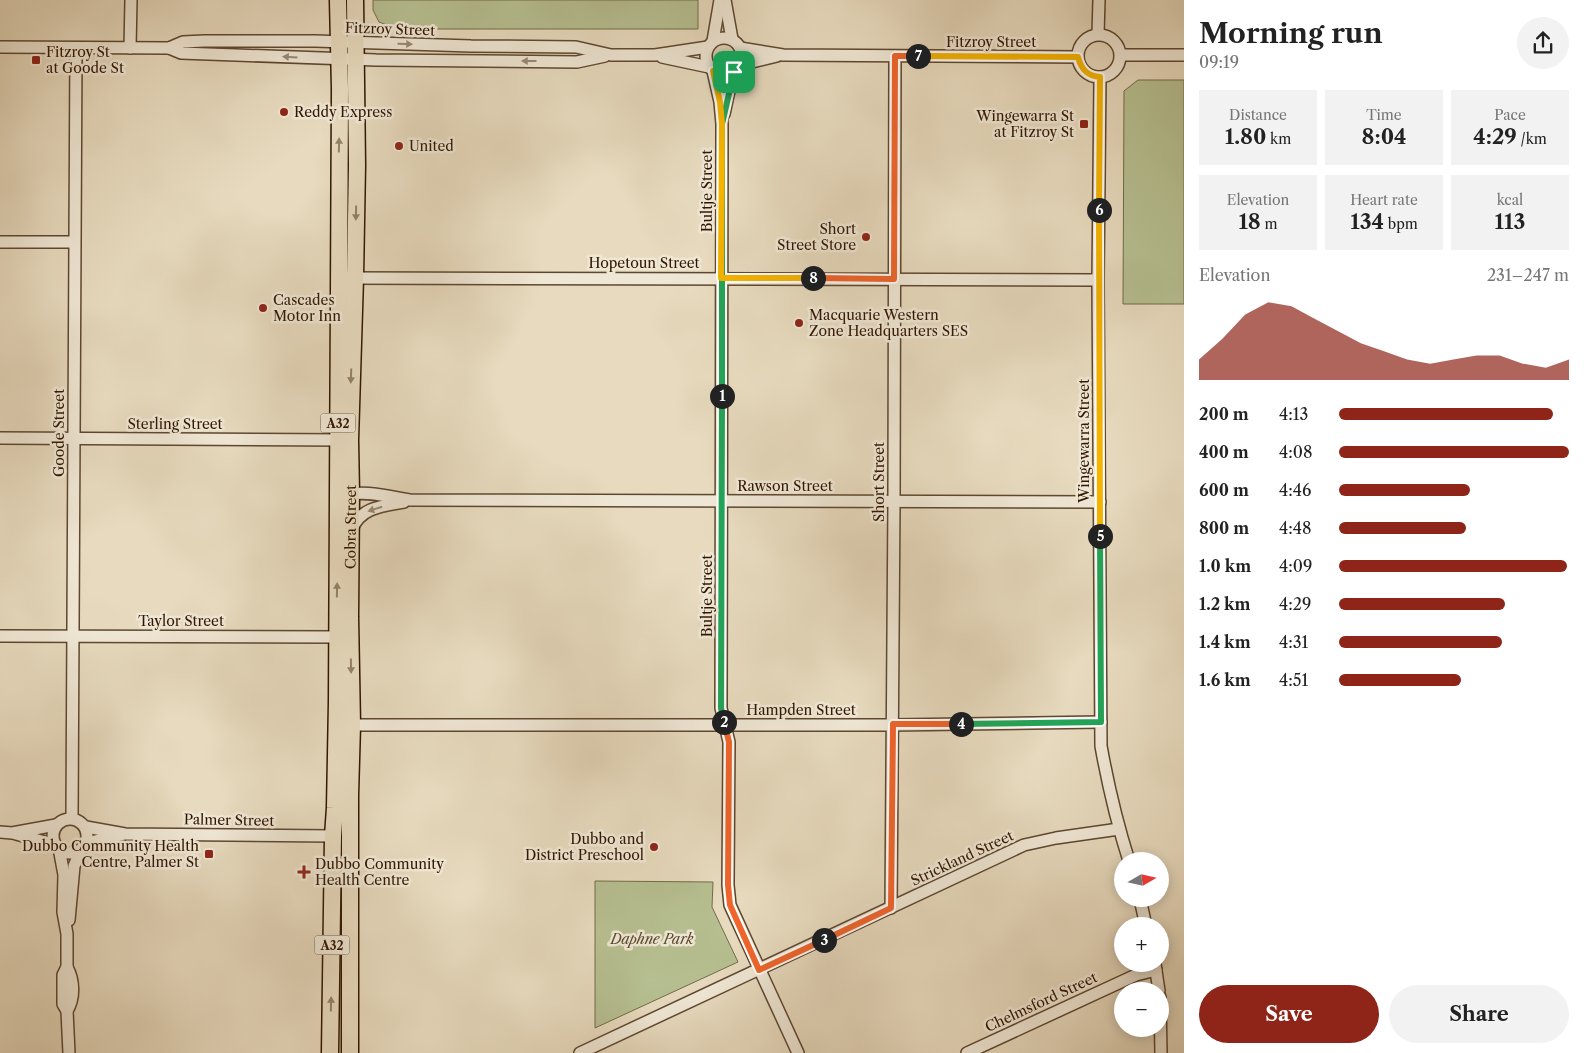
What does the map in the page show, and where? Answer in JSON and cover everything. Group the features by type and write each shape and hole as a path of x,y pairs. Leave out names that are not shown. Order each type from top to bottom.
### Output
{"highway":[{"name":"Cobra Street","path":"330,1053 337,637 344,538 344,440 339,278 340,89 338,0"},
{"name":"Cobra Street","path":"350,1053 350,795 352,725 350,617 344,538 351,494 344,440 355,278 355,0"},
{"path":"335,808 342,735 344,730 352,725 341,715 337,702"},
{"path":"333,836 343,830 346,824 350,795"}],"street":[{"path":"130,48 131,0"},
{"path":"720,0 710,44 705,57 711,69 721,74 737,68 742,59 736,44 725,0"},
{"path":"1098,34 1099,0"},
{"path":"1098,34 1105,35 1116,42 1121,55 1117,68 1106,76 1100,77 1087,74 1079,64 1078,57 1081,44 1098,34"},
{"path":"710,44 722,38 736,44"},
{"name":"Fitzroy Street","path":"169,48 183,42 204,41 356,42 576,47 611,54 655,55 710,44"},
{"name":"Fitzroy Street","path":"736,44 783,55 1078,57"},
{"name":"Fitzroy Street","path":"0,47 169,48 181,53 356,60 577,62 611,54"},
{"name":"Goode Street","path":"72,818 76,48"},
{"name":"Fitzroy Street","path":"655,55 711,69"},
{"name":"Fitzroy Street","path":"737,68 783,55"},
{"path":"1121,55 1184,55"},
{"name":"Short Street","path":"891,908 895,56"},
{"name":"Bultje Street","path":"722,124 737,68"},
{"name":"Bultje Street","path":"711,69 720,102 722,124 721,708 729,742 728,885 730,905 798,1053"},
{"name":"Wingewarra Street","path":"1100,77 1098,280 1101,746 1106,776 1126,852"},
{"path":"0,242 74,242"},
{"name":"Hopetoun Street","path":"339,278 1098,280"},
{"name":"Sterling Street","path":"0,438 344,440"},
{"name":"Rawson Street","path":"351,494 369,494 410,500 1100,502"},
{"name":"Rawson Street","path":"344,538 363,513 378,507 410,500"},
{"path":"337,637 345,631 350,617"},
{"name":"Taylor Street","path":"0,636 337,637"},
{"name":"Hampden Street","path":"352,725 1101,722"},
{"path":"0,832 56,825 61,821 72,818 82,822 88,832 74,866 71,911 67,934 67,967 63,976 63,1004 67,1011 68,1051"},
{"path":"56,825 53,836 64,875 63,912 67,934"},
{"name":"Palmer Street","path":"86,827 125,834 333,836"},
{"name":"Strickland Street","path":"580,1053 1024,845 1056,838 1119,829"},
{"path":"12,832 57,847 67,853 73,853 83,846"},
{"name":"Palmer Street","path":"83,846 125,834"},
{"name":"Chelmsford Street","path":"967,1053 1144,972"},
{"path":"1161,1037 1161,1053"}],"green space":[{"path":"373,0 698,0 698,29 424,29 392,27 379,22 373,10"},
{"path":"1138,80 1184,80 1184,304 1123,304 1124,91"},
{"name":"Daphne Park","path":"595,881 713,882 712,907 738,962 595,1028"}],"place":[{"name":"Fitzroy St at Goode St","path":"36,60"},
{"name":"Reddy Express","path":"284,112"},
{"name":"Wingewarra St at Fitzroy St","path":"1084,124"},
{"name":"United","path":"399,146"},
{"name":"Short Street Store","path":"866,237"},
{"name":"Cascades Motor Inn","path":"263,308"},
{"name":"Macquarie Western Zone Headquarters SES","path":"799,323"},
{"name":"Dubbo and District Preschool","path":"654,847"},
{"name":"Dubbo Community Health Centre, Palmer St","path":"209,854"},
{"name":"Dubbo Community Health Centre","path":"304,872"}],"route":[{"path":"734,72 721,74 713,71 720,102 722,124 722,167 721,278 894,279 895,56 1078,57 1079,64 1087,74 1093,77 1100,77 1098,280 1101,722 893,724 891,908 759,970 730,905 728,885 729,742 721,708 722,610 721,278 722,124 734,72"}]}
